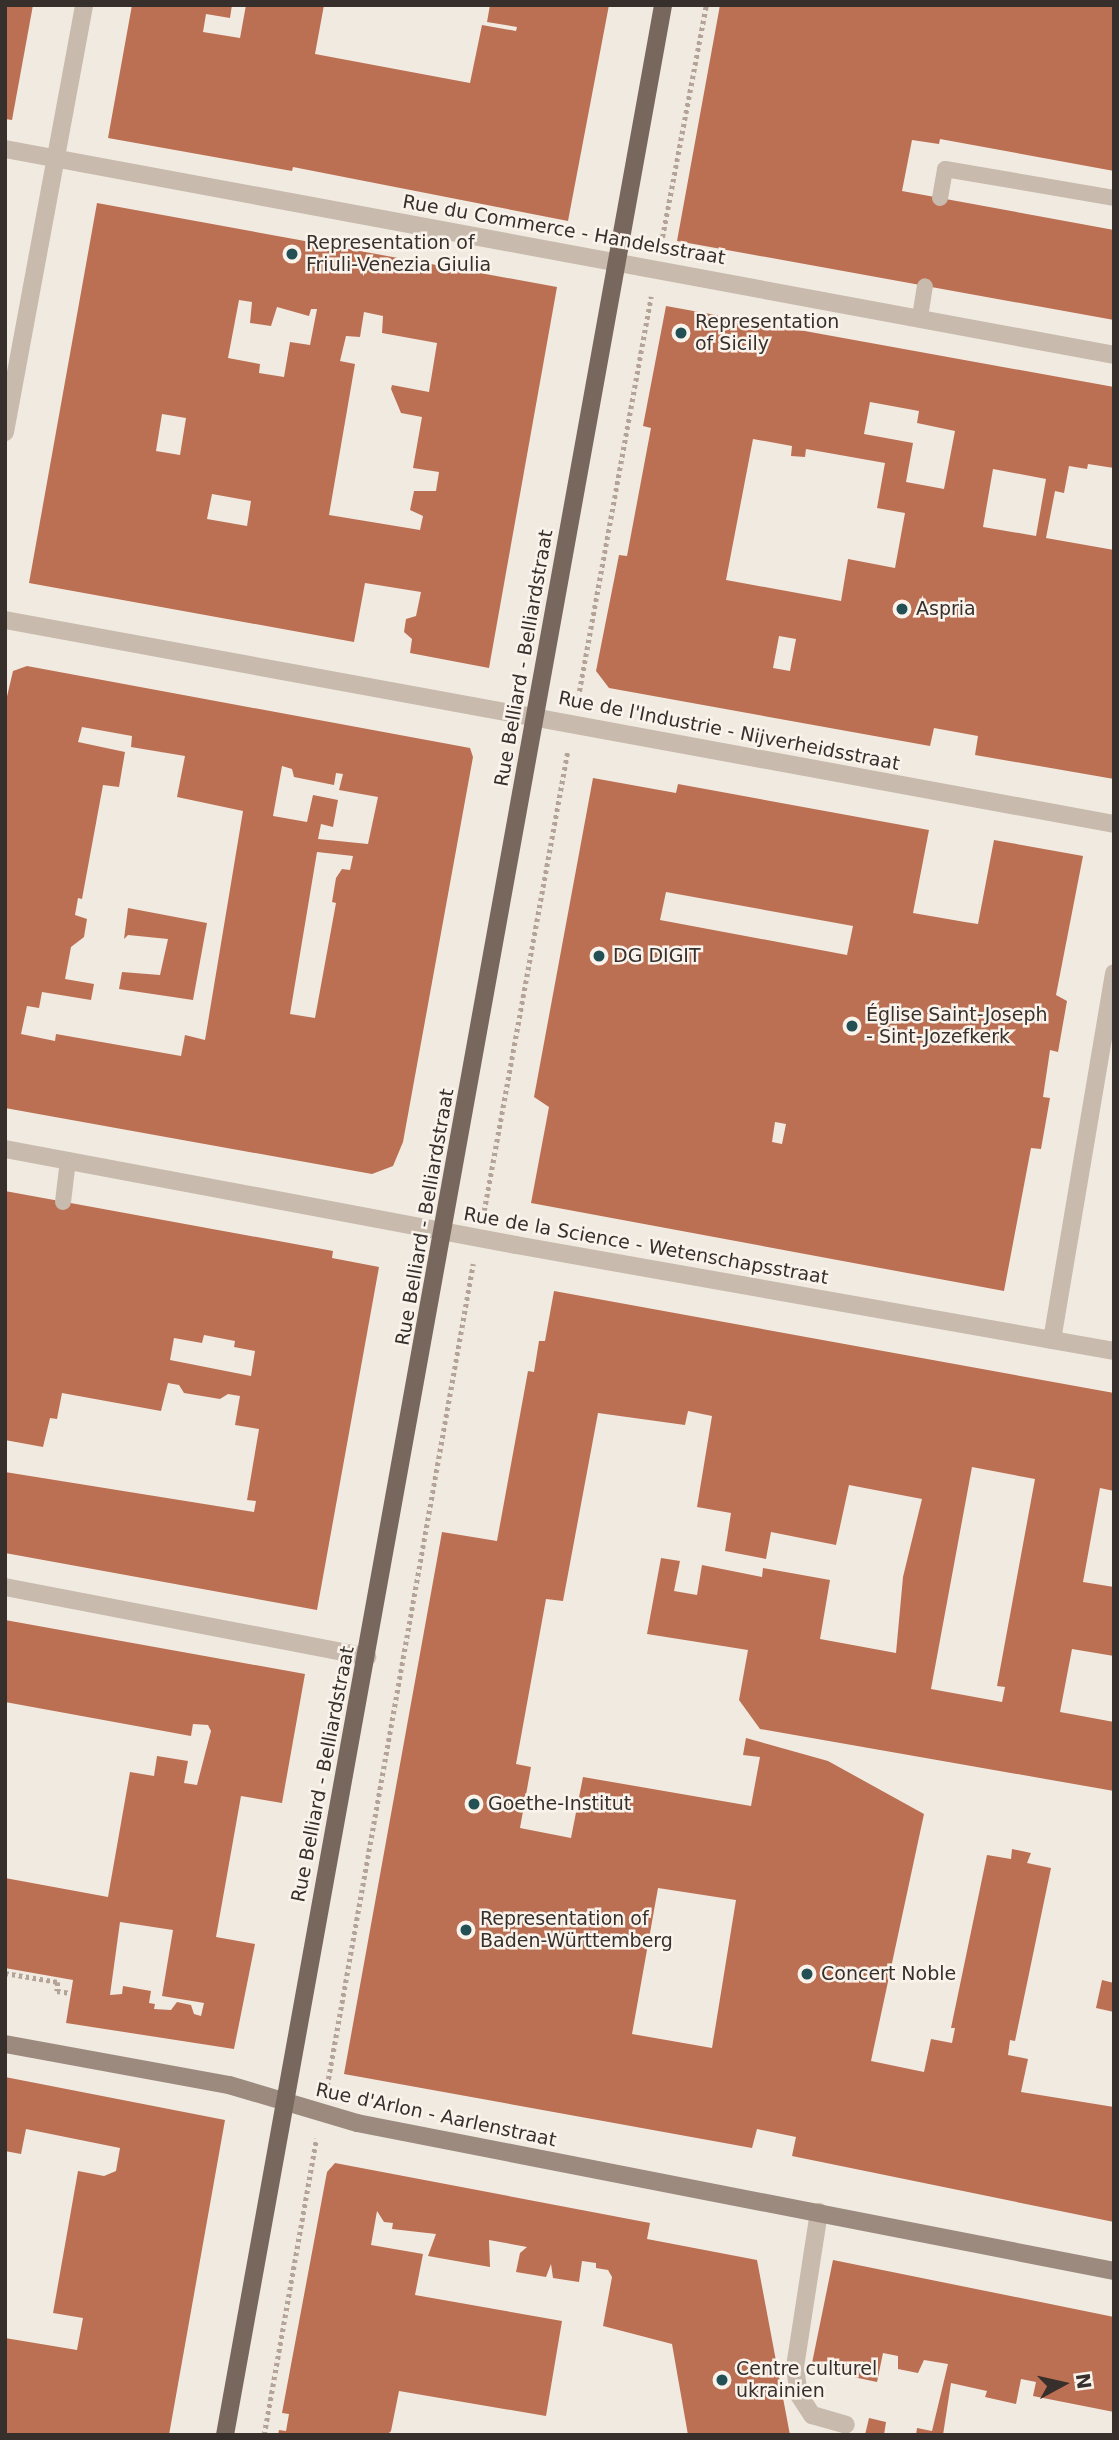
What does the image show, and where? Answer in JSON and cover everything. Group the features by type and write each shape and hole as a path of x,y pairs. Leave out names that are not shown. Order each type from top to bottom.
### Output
{"main road":[{"name":"Rue Belliard - Belliardstraat","path":"225,2435 663,5"}],"street":[{"path":"5,432 84,5"},
{"name":"Rue du Commerce - Handelsstraat","path":"5,149 1114,355"},
{"name":"Rue de l'Industrie - Nijverheidsstraat","path":"5,620 1114,824"},
{"path":"1052,1340 1114,973"},
{"name":"Rue de la Science - Wetenschapsstraat","path":"5,1149 478,1238 1114,1351"},
{"path":"5,1587 367,1657"},
{"name":"Rue d'Arlon - Aarlenstraat","path":"5,2044 229,2085 321,2114 1114,2272"},
{"path":"818,2213 795,2367 799,2395 812,2415 846,2425"}],"lane":[{"path":"940,198 945,169 1114,198"},
{"path":"920,317 925,286"},
{"path":"63,1202 68,1160"}],"path":[{"path":"264,2435 478,1238 706,5"},
{"path":"5,1973 58,1982 57,1991 71,1993"}],"building":[{"path":"5,5 33,5 12,120 5,119"},
{"path":"132,5 232,5 230,18 206,14 203,32 240,38 246,5 324,5 315,54 470,83 482,25 516,31 517,27 487,22 490,5 609,5 568,221 293,167 292,171 108,138"},
{"path":"720,5 1114,5 1114,171 940,139 939,144 912,140 902,191 1114,230 1114,320 677,241"},
{"path":"97,203 557,287 489,668 410,653 412,639 404,632 406,619 416,616 421,592 365,583 354,642 29,583","holes":["239,300 252,302 250,323 271,326 277,307 309,316 311,309 317,309 310,345 290,342 284,377 259,373 260,364 228,358","364,312 383,316 382,333 437,343 429,392 392,385 391,389 401,413 422,417 413,468 439,472 436,491 414,491 410,510 423,516 420,530 329,515 355,364 340,361 346,336 360,337","162,414 186,418 180,455 156,451","212,494 251,501 247,526 207,519"]},
{"path":"666,306 1114,387 1114,468 1088,464 1087,469 1069,466 1064,493 1055,491 1046,538 1114,550 1114,779 975,755 978,736 934,728 930,746 609,688 596,671 619,555 627,556 651,428 643,426","holes":["870,402 919,411 917,423 955,431 944,489 906,482 913,443 864,434","753,439 792,446 791,456 805,457 806,449 885,463 877,508 905,513 895,568 848,559 841,601 726,580","993,469 1046,479 1036,536 983,527","779,636 796,639 790,671 773,668"]},
{"path":"27,666 470,748 473,757 403,1142 393,1166 372,1174 5,1108 5,705 13,671","holes":["82,727 132,736 131,747 185,756 177,797 243,811 205,1040 185,1035 181,1056 56,1034 55,1041 21,1034 27,1006 39,1008 42,992 91,1000 94,984 65,979 71,947 84,937 87,919 75,915 78,898 82,899 103,785 119,787 125,752 78,742","282,766 292,769 294,777 334,785 336,773 343,774 339,790 378,797 368,844 318,839 321,824 333,827 338,800 313,795 307,822 273,816","317,852 353,856 350,870 342,869 336,878 332,902 336,903 315,1018 290,1014"]},
{"path":"593,778 676,793 678,784 929,830 913,913 965,922 978,924 994,840 1083,856 1056,995 1067,1001 1058,1052 1050,1050 1043,1097 1050,1098 1041,1149 1031,1148 1004,1291 531,1203 549,1107 534,1097","holes":["666,892 853,926 847,955 660,920","775,1122 786,1124 782,1144 772,1142"]},
{"path":"128,908 207,923 193,1000 119,989 122,972 160,975 168,939 128,935 124,939"},
{"path":"5,1191 333,1251 332,1258 379,1267 317,1610 5,1553 5,1472 254,1512 256,1501 247,1500 259,1429 235,1425 240,1396 228,1394 220,1399 184,1393 179,1385 168,1383 161,1411 62,1393 57,1419 50,1418 43,1447 5,1440","holes":["204,1335 235,1341 234,1347 255,1351 251,1376 170,1360 174,1338 202,1343"]},
{"path":"554,1291 1114,1393 1114,1491 1100,1488 1083,1582 1114,1587 1114,1656 1072,1649 1060,1712 1114,1722 1114,1791 760,1729 739,1700 748,1650 647,1634 661,1558 680,1561 674,1591 697,1595 702,1565 762,1577 763,1568 830,1580 820,1639 896,1653 903,1577 922,1499 849,1485 836,1545 771,1532 766,1559 725,1551 731,1513 697,1507 712,1416 688,1411 685,1425 598,1413 563,1601 546,1599 516,1764 531,1767 520,1828 571,1838 583,1777 751,1806 760,1757 743,1755 746,1738 828,1761 924,1814 871,2061 924,2072 931,2039 952,2043 955,2028 951,2028 987,1855 1011,1859 1012,1849 1031,1853 1027,1863 1051,1868 1015,2041 1010,2040 1008,2055 1028,2059 1021,2092 1114,2107 1114,2222 792,2156 796,2137 757,2129 752,2148 344,2074 442,1532 497,1541 528,1371 534,1372 539,1341 545,1341","holes":["972,1467 1035,1479 997,1686 1005,1687 1002,1702 931,1689","658,1888 736,1900 712,2048 632,2034"]},
{"path":"5,1620 305,1674 282,1803 241,1796 216,1937 255,1944 234,2049 66,2023 73,1980 5,1968 5,1878 108,1897 130,1772 154,1776 157,1756 188,1761 184,1783 197,1785 211,1731 208,1725 193,1724 191,1736 5,1702","holes":["120,1922 173,1930 162,1996 204,2003 201,2016 194,2014 191,2005 177,2002 171,2010 154,2009 155,2004 149,2003 151,1991 123,1986 122,1994 110,1995"]},
{"path":"1102,1980 1114,1983 1114,2012 1096,2008"},
{"path":"5,2077 225,2120 169,2435 5,2435 5,2338 77,2350 83,2318 53,2313 78,2171 104,2176 116,2171 120,2148 26,2129 21,2154 5,2151"},
{"path":"335,2163 650,2223 647,2239 757,2260 790,2435 688,2435 672,2344 603,2326 612,2277 608,2270 596,2268 596,2263 582,2261 579,2282 553,2278 551,2264 546,2277 516,2272 520,2253 527,2247 489,2240 490,2267 428,2256 436,2234 392,2229 393,2223 384,2222 377,2211 371,2245 423,2254 415,2295 562,2321 546,2416 399,2391 391,2431 387,2435 278,2435 279,2430 286,2431 289,2414 282,2413 327,2172"},
{"path":"833,2260 1114,2317 1114,2412 1033,2396 1036,2382 1021,2379 1016,2404 985,2397 987,2391 951,2383 943,2435 916,2435 917,2428 932,2431 948,2364 924,2360 918,2373 898,2369 898,2356 883,2353 877,2382 811,2368"},
{"path":"869,2418 886,2422 884,2435 865,2435"}],"place":[{"name":"Representation of Friuli-Venezia Giulia","path":"292,254"},
{"name":"Representation of Sicily","path":"681,333"},
{"name":"Aspria","path":"902,609"},
{"name":"DG DIGIT","path":"599,956"},
{"name":"Église Saint-Joseph - Sint-Jozefkerk","path":"852,1026"},
{"name":"Goethe-Institut","path":"474,1804"},
{"name":"Representation of Baden-Württemberg","path":"466,1930"},
{"name":"Concert Noble","path":"807,1974"},
{"name":"Centre culturel ukrainien","path":"722,2380"}]}
